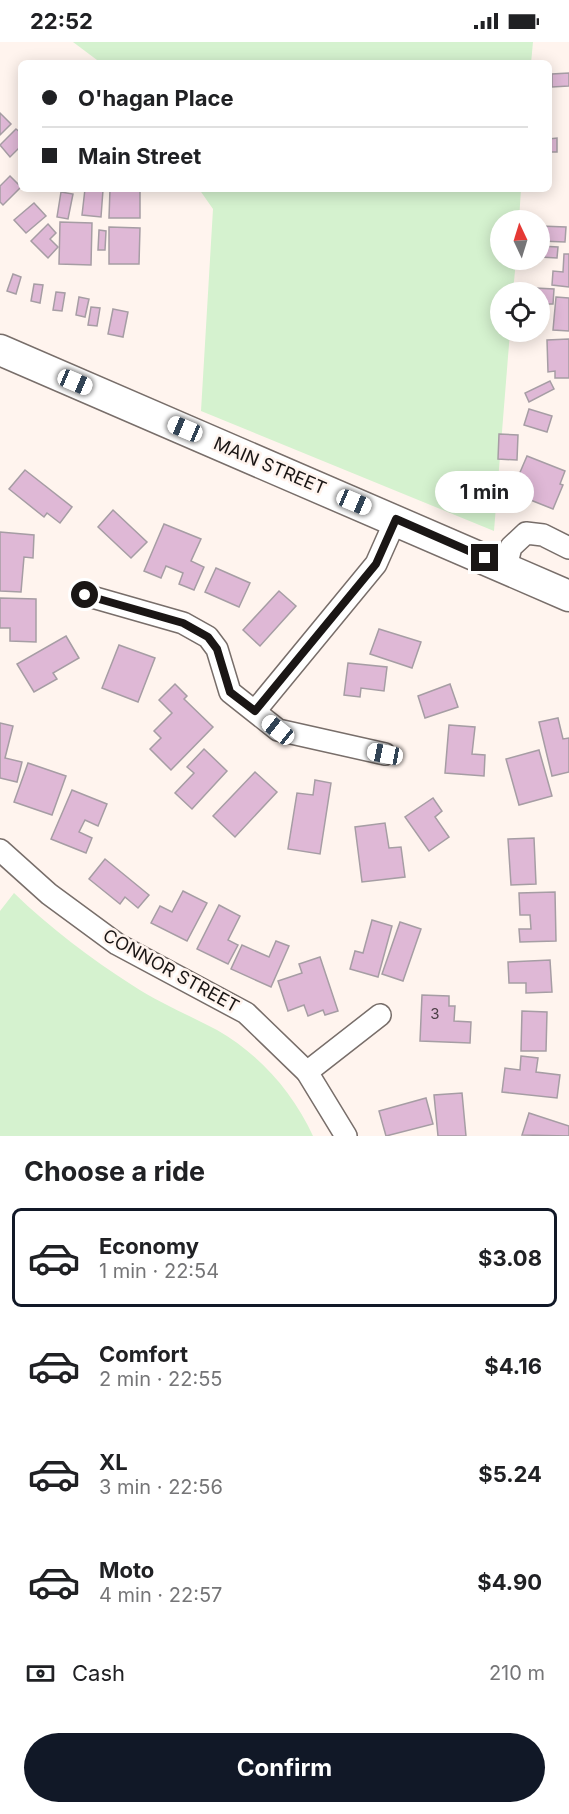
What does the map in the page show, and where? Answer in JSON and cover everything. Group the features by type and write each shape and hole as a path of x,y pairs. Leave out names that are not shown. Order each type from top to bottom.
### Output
{"main road":[{"name":"MAIN STREET","path":"0,350 396,519 569,596"}],"street":[{"path":"255,711 376,564 396,519"},
{"path":"506,567 511,547 526,533 543,535 569,548"},
{"path":"85,595 183,623 208,637 217,649 230,692 278,730 385,754"},
{"name":"CONNOR STREET","path":"0,850 49,894 117,944 246,1013 307,1072 346,1136"},
{"path":"307,1072 380,1015"}],"green space":[{"path":"73,42 533,42 531,60 97,60"},
{"path":"201,192 521,192 520,210 490,210 490,270 515,270 514,282 490,282 490,342 509,342 494,531 201,411 213,209"},
{"path":"14,893 56,930 116,975 153,998 217,1030 247,1050 285,1089 313,1136 0,1136 0,911"}],"building":[{"path":"569,73 569,86 552,87 552,74"},
{"path":"0,113 11,124 0,135"},
{"path":"16,129 18,131 18,149 10,157 0,145"},
{"path":"557,138 557,152 552,152 552,139"},
{"path":"10,176 18,184 18,190 3,205 0,202 0,186"},
{"path":"61,192 73,194 68,219 57,217"},
{"path":"85,192 103,192 101,217 82,215"},
{"path":"110,192 140,192 140,218 109,218"},
{"path":"34,203 46,216 26,233 14,220"},
{"path":"60,222 92,223 91,265 59,264"},
{"path":"48,224 56,233 50,239 58,247 48,258 31,241"},
{"path":"550,226 566,227 565,242 550,241"},
{"path":"109,227 140,228 139,264 109,264"},
{"path":"99,230 106,231 105,250 98,250"},
{"path":"550,247 558,247 557,258 550,258"},
{"path":"564,254 569,254 569,287 552,285 553,271 563,272"},
{"path":"13,274 21,277 16,294 7,291"},
{"path":"34,284 43,285 40,303 31,301"},
{"path":"550,289 554,289 553,304 550,304"},
{"path":"56,292 65,293 62,311 53,310"},
{"path":"79,297 89,299 85,317 76,315"},
{"path":"556,297 569,298 569,331 553,330"},
{"path":"91,307 100,308 97,326 88,325"},
{"path":"113,309 128,312 123,337 108,334"},
{"path":"569,339 569,378 555,378 555,371 548,372 547,342"},
{"path":"550,381 554,389 529,402 525,393"},
{"path":"529,409 552,416 547,432 524,425"},
{"path":"499,434 518,435 517,460 498,459"},
{"path":"527,456 565,471 560,484 563,485 553,509 523,497 529,481 518,477"},
{"path":"25,470 72,507 60,523 47,513 44,517 9,489"},
{"path":"113,510 147,542 131,558 98,527"},
{"path":"164,524 201,539 191,561 204,567 194,590 179,584 183,573 166,566 161,578 144,571"},
{"path":"0,532 34,535 33,558 24,557 21,592 0,591"},
{"path":"216,568 250,583 239,607 205,592"},
{"path":"279,591 296,606 260,646 243,630"},
{"path":"0,598 36,599 36,642 10,641 10,628 0,628"},
{"path":"379,629 421,642 412,668 370,654"},
{"path":"66,636 79,658 53,673 57,679 34,692 17,664"},
{"path":"119,645 155,658 138,702 102,688"},
{"path":"348,663 387,667 384,691 361,688 360,697 344,695"},
{"path":"175,684 187,696 184,699 213,727 171,770 150,749 161,738 154,731 172,713 159,700"},
{"path":"450,684 458,707 425,718 418,696"},
{"path":"558,718 563,739 569,738 569,772 552,776 539,722"},
{"path":"0,723 13,726 5,758 22,762 17,782 0,778"},
{"path":"449,725 475,727 472,754 485,755 484,776 445,773"},
{"path":"204,749 227,771 192,809 175,793 194,773 187,767"},
{"path":"539,750 552,796 519,805 506,759"},
{"path":"28,763 66,776 52,815 14,802"},
{"path":"255,772 277,792 235,837 213,816"},
{"path":"315,780 331,783 320,854 288,849 297,793 313,795"},
{"path":"72,790 107,804 98,826 85,820 79,832 92,838 86,853 51,839"},
{"path":"433,798 442,811 435,817 449,837 429,851 405,817"},
{"path":"385,823 389,848 401,847 405,877 362,882 355,827"},
{"path":"534,838 536,884 511,885 508,839"},
{"path":"105,859 149,895 138,908 125,897 120,904 89,879"},
{"path":"183,891 207,903 187,941 151,923 160,906 172,912"},
{"path":"555,892 556,941 520,942 519,929 531,929 530,915 520,915 519,893"},
{"path":"219,905 240,916 228,940 238,945 228,964 197,949"},
{"path":"372,920 392,926 378,977 350,969 355,951 363,953"},
{"path":"400,922 421,929 403,981 382,974"},
{"path":"276,941 289,946 271,987 231,969 242,945 269,957"},
{"path":"320,957 338,1011 325,1015 323,1010 308,1016 304,1005 288,1011 278,981 302,973 299,964"},
{"path":"550,960 552,992 526,993 526,983 509,983 508,962"},
{"path":"422,995 449,996 449,1006 455,1006 454,1021 471,1022 470,1043 420,1041"},
{"path":"522,1011 547,1012 546,1051 521,1051"},
{"path":"521,1056 538,1058 536,1072 560,1075 557,1098 502,1092 505,1068 520,1070"},
{"path":"462,1093 466,1136 438,1136 434,1095"},
{"path":"426,1098 433,1124 386,1136 379,1111"},
{"path":"529,1113 569,1126 569,1136 522,1135"}],"route":[{"path":"85,595 183,623 208,637 217,649 230,692 255,711 376,564 396,519 485,558"}]}
